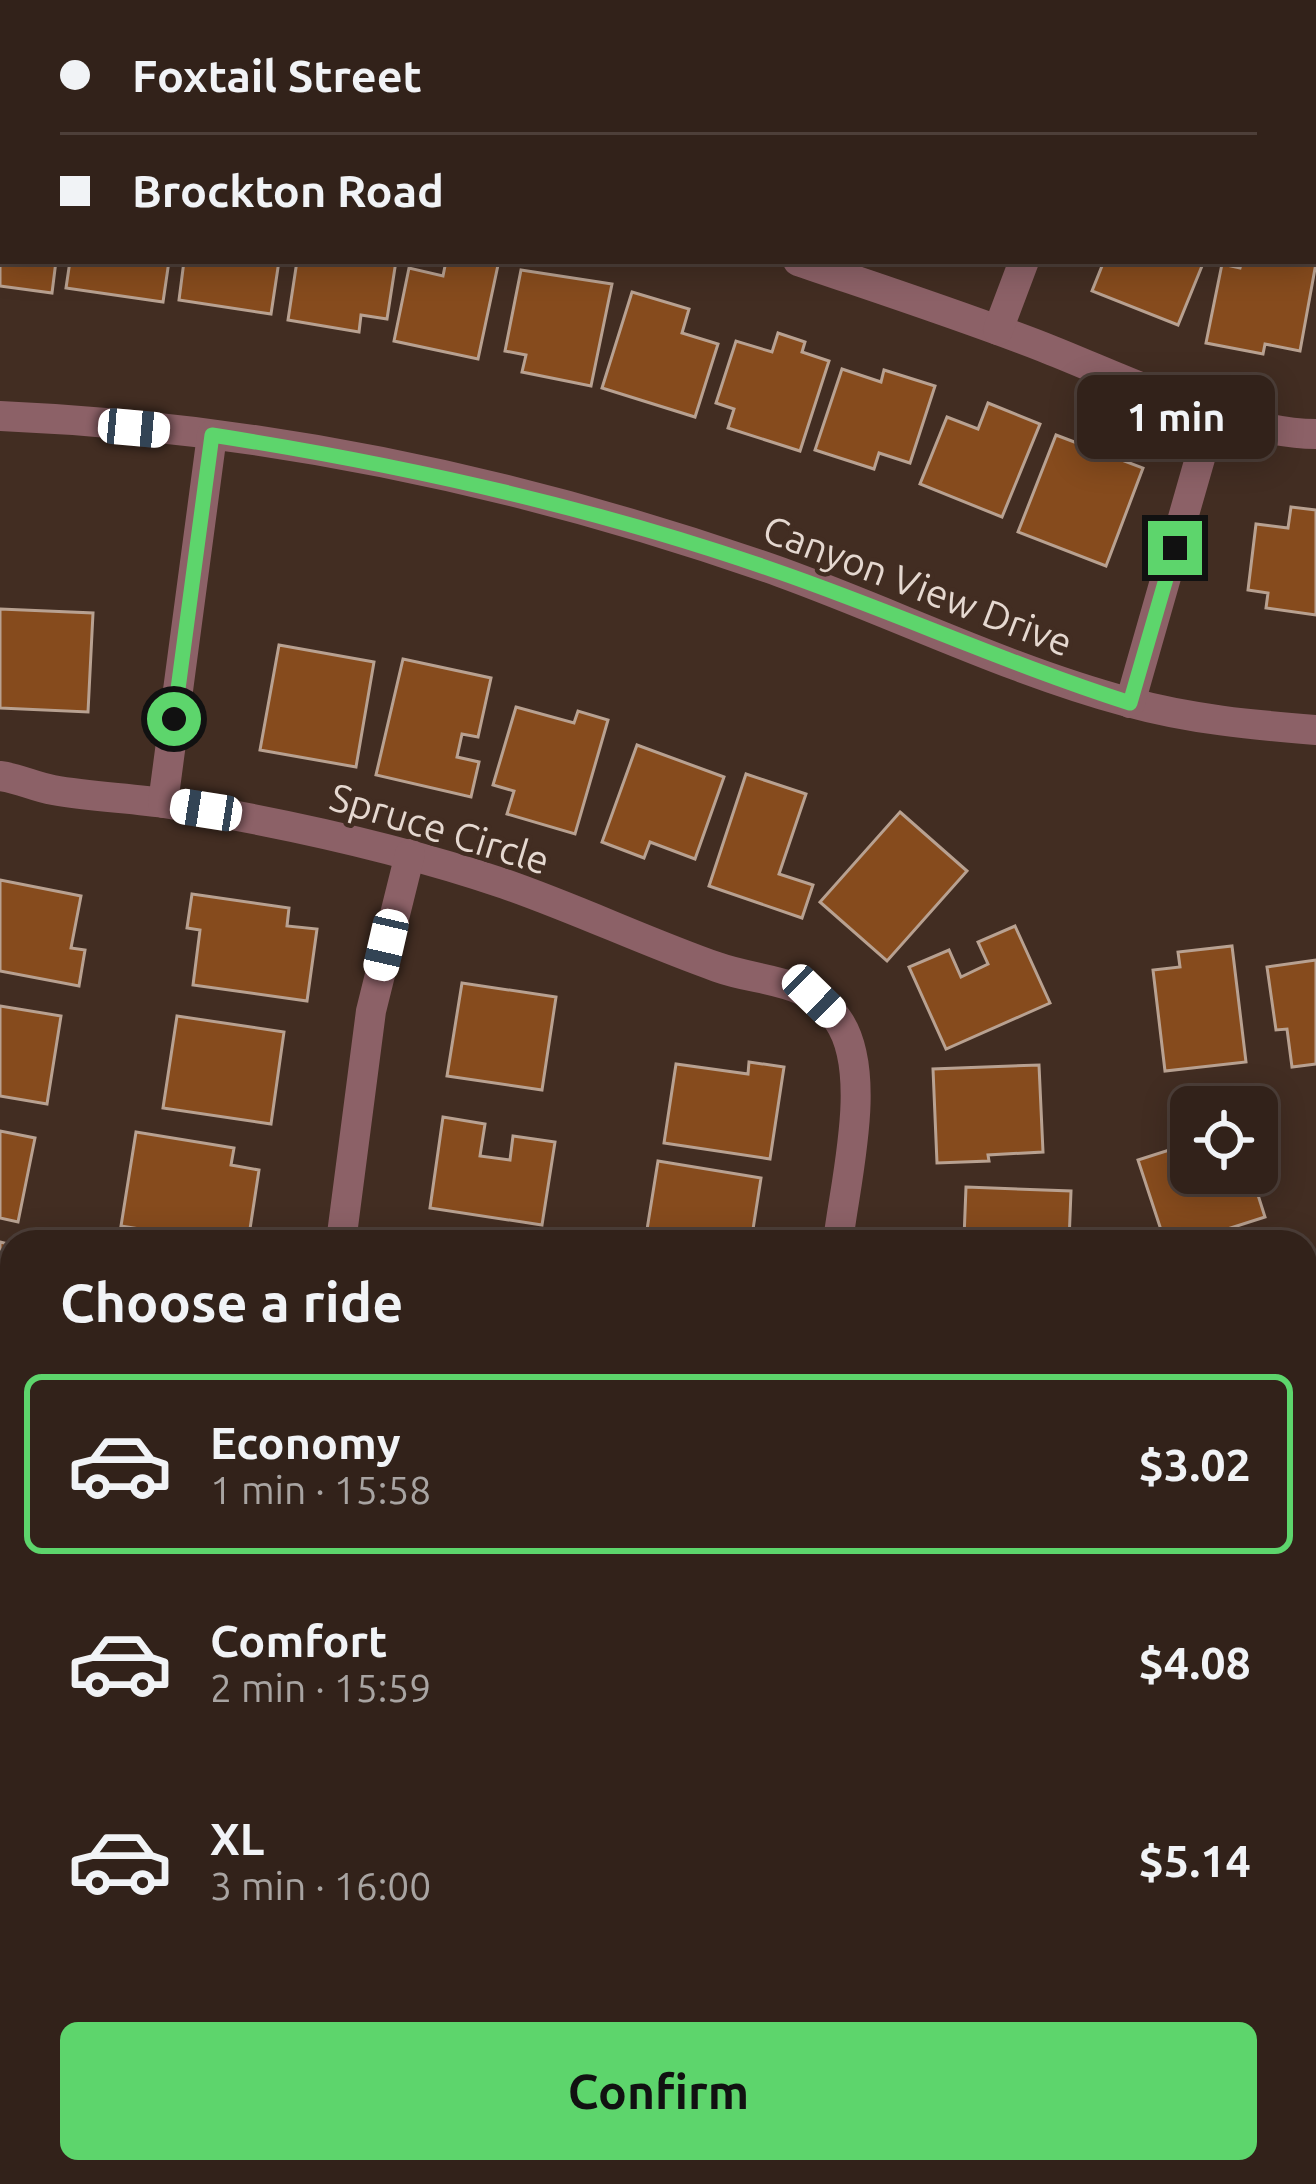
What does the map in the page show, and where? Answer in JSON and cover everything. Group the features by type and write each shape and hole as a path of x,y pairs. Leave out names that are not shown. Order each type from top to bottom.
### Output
{"street":[{"path":"807,264 998,330 1213,413 1316,434"},
{"path":"998,330 1023,264"},
{"path":"1130,703 1213,413"},
{"name":"Canyon View Drive","path":"0,416 212,435 430,473 635,525 781,572 1058,680 1130,703 1231,724 1316,730"},
{"path":"163,803 212,435"},
{"name":"Spruce Circle","path":"0,776 50,790 293,825 410,854 508,885 722,969 785,981 814,996 837,1018 852,1046 858,1078 839,1230"},
{"path":"342,1230 371,1011 410,854"}],"building":[{"path":"0,264 56,264 52,293 0,286"},
{"path":"70,264 169,264 163,302 66,288"},
{"path":"184,264 279,264 271,314 179,300"},
{"path":"297,264 396,264 387,319 361,315 359,332 288,320"},
{"path":"445,264 498,265 478,359 394,341 409,268 443,276"},
{"path":"1103,264 1203,264 1178,325 1092,291"},
{"path":"1222,264 1240,268 1241,264 1316,264 1300,351 1265,344 1263,354 1206,343"},
{"path":"521,270 612,284 591,386 522,372 526,355 505,351"},
{"path":"632,292 689,309 682,333 718,344 695,417 602,388"},
{"path":"778,333 805,342 802,352 829,361 800,451 728,428 734,409 716,403 736,341 772,352"},
{"path":"842,369 881,382 884,370 935,386 910,463 879,453 874,469 815,450"},
{"path":"988,403 1040,424 1002,517 920,484 947,417 978,429"},
{"path":"1056,435 1143,468 1106,566 1018,532"},
{"path":"1291,507 1316,510 1316,615 1266,608 1268,593 1248,590 1256,524 1288,528"},
{"path":"0,609 93,613 88,712 0,708"},
{"path":"279,645 374,662 356,767 260,750"},
{"path":"403,659 491,678 478,737 462,734 457,757 479,762 471,797 376,775"},
{"path":"516,707 574,723 578,711 608,720 575,834 507,814 514,791 493,785"},
{"path":"637,745 724,777 695,859 650,842 644,858 602,842"},
{"path":"746,774 806,794 779,874 813,885 802,918 709,886"},
{"path":"900,812 967,871 887,961 820,902"},
{"path":"0,880 81,896 71,948 85,950 79,986 0,971"},
{"path":"192,894 289,908 287,926 317,929 307,1001 193,985 200,930 187,928"},
{"path":"1015,926 1050,1003 946,1049 909,967 949,950 961,977 988,964 978,942"},
{"path":"1232,946 1246,1062 1165,1071 1153,970 1180,967 1178,952"},
{"path":"1316,960 1316,1064 1292,1067 1287,1029 1276,1030 1267,967"},
{"path":"462,983 556,997 542,1090 447,1076"},
{"path":"0,1006 61,1016 47,1104 0,1096"},
{"path":"177,1016 284,1032 271,1124 163,1108"},
{"path":"749,1062 784,1067 770,1159 664,1143 676,1064 748,1074"},
{"path":"1039,1065 1043,1152 937,1163 933,1069"},
{"path":"443,1117 485,1124 480,1156 510,1160 513,1136 555,1142 542,1225 430,1208"},
{"path":"0,1131 35,1138 18,1222 0,1218"},
{"path":"136,1132 234,1148 231,1165 259,1170 250,1230 121,1226"},
{"path":"1170,1150 1170,1194 1258,1194 1265,1217 1224,1230 1161,1230 1138,1160"},
{"path":"658,1161 761,1178 753,1230 647,1230"},
{"path":"966,1187 1071,1191 1069,1230 964,1230"}],"route":[{"path":"174,719 212,435 430,473 635,525 781,572 1058,680 1130,703 1175,548"}]}
